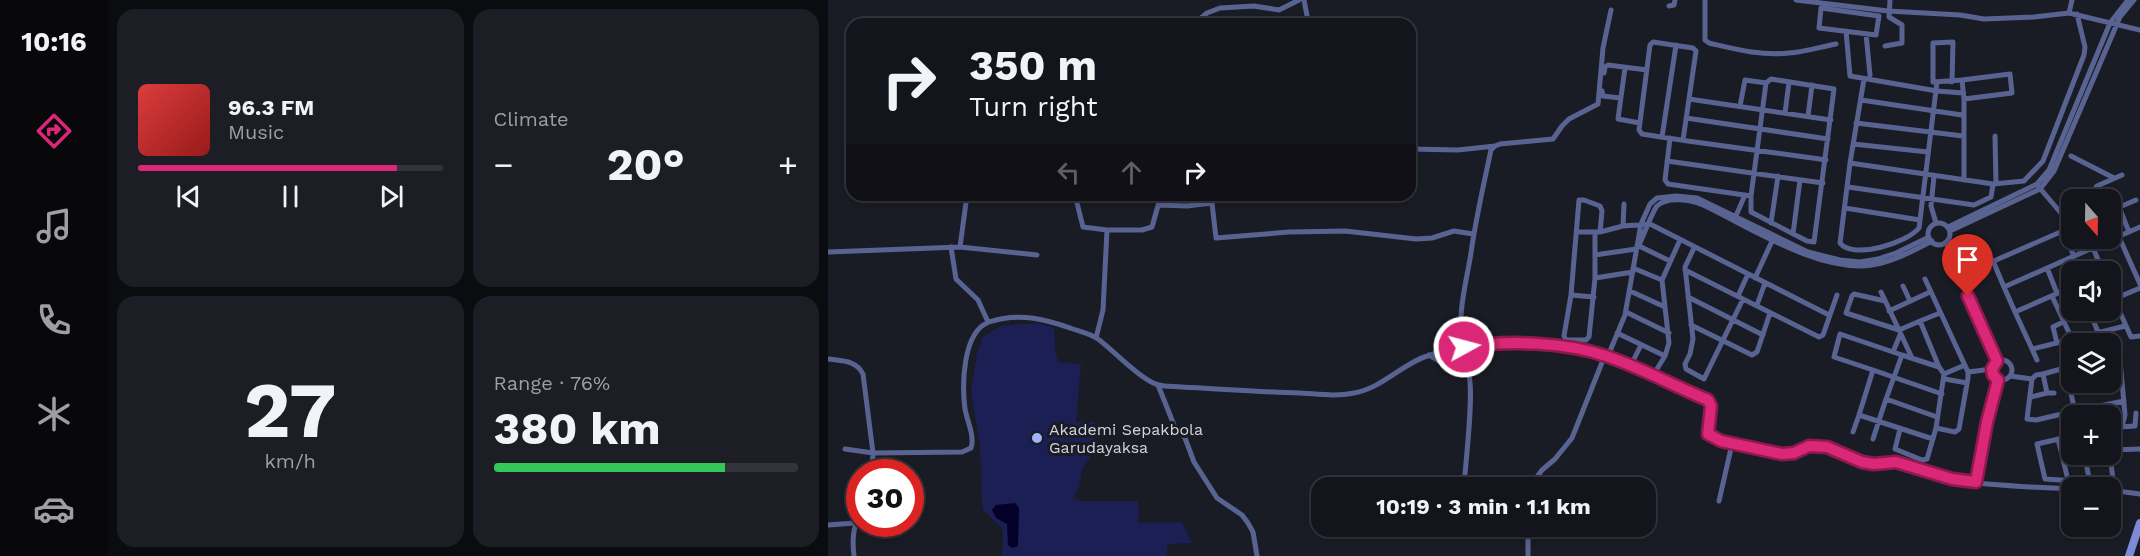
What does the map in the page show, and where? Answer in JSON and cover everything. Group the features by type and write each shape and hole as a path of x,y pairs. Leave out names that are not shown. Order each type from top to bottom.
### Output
{"street":[{"path":"1201,18 1220,8 1254,6 1279,10 1301,0 1307,18"},
{"path":"1669,6 1674,5 1675,0"},
{"path":"1706,0 1704,30 1708,43 1748,52 1774,54 1792,53 1836,44"},
{"path":"1796,0 1984,19 2069,13 2140,30"},
{"path":"1885,46 1900,44 1902,41 1903,26 1889,17 1890,0"},
{"path":"2069,13 2072,0"},
{"path":"1949,229 2038,186 2054,171 2113,24 2128,0"},
{"path":"2113,24 2134,0"},
{"path":"1821,8 1879,16 1876,35 1866,34 1819,28 1821,8"},
{"path":"1416,149 1458,150 1553,139 1569,119 1595,105 1611,10"},
{"path":"1850,162 1994,184 2024,181 2043,161 2084,55 2085,47 2077,14"},
{"path":"1846,31 1850,76 1867,77 1964,96 2012,93 2010,74 1952,82 1933,82 1933,43 1953,42 1952,82"},
{"path":"1866,34 1867,77 1856,123 1840,245 1863,252 1913,234 1919,228 1937,82"},
{"path":"1683,140 1696,51 1694,48 1651,43 1639,130 1642,134 1683,140 1757,150 1826,160"},
{"path":"1662,137 1676,45"},
{"path":"1620,98 1602,94 1605,67 1608,65 1647,70"},
{"path":"1625,68 1618,119 1640,123"},
{"path":"1735,218 1748,196 1754,173 1766,83 1771,79 1834,89 1815,240 1807,241 1752,214 1748,196"},
{"path":"1740,106 1745,80 1766,83"},
{"path":"1962,80 1964,180"},
{"path":"1785,113 1789,82"},
{"path":"1808,116 1812,85"},
{"path":"1689,99 1831,120"},
{"path":"1861,100 1962,115"},
{"path":"1686,118 1828,139"},
{"path":"1856,123 1963,136"},
{"path":"1848,187 1974,205 1991,197 1994,184 1995,136"},
{"path":"1670,138 1665,180 1668,184 1748,196"},
{"path":"1853,144 1928,152"},
{"path":"1464,347 1463,291 1473,234 1491,150 1494,146"},
{"path":"2071,156 2114,178"},
{"path":"1667,161 1823,183"},
{"path":"2095,189 2122,175"},
{"path":"1771,223 1778,176"},
{"path":"1934,176 1931,206 1936,223"},
{"path":"1793,234 1800,180"},
{"path":"2038,186 2061,214"},
{"path":"1537,477 1572,438 1626,312 1641,224 1652,202 1657,198 1676,196 1697,198 1815,259 1860,266 1885,262 1931,239"},
{"path":"1581,199 1600,206 1602,211 1598,232 1589,337 1586,340 1565,339 1577,232 1578,202 1581,199"},
{"path":"2121,206 2136,200"},
{"path":"960,247 966,201"},
{"path":"1076,201 1083,227 1107,230 1148,230 1154,224 1160,201"},
{"path":"1637,247 1650,224 1656,207 1674,201 1697,202 1808,252 1840,260 1860,262 1878,259 1931,239"},
{"path":"1159,205 1187,206 1212,203 1216,238 1289,232 1345,231 1416,239 1432,238 1454,231 1473,234"},
{"path":"1623,226 1624,204"},
{"path":"1845,208 1920,220"},
{"path":"2121,214 2129,232"},
{"path":"1931,239 1931,227 1936,223 1943,223 1949,229"},
{"path":"1577,232 1598,232 1623,226 1650,224 1829,315"},
{"path":"2121,236 2140,227"},
{"path":"1949,229 1947,242 1960,279 1997,361"},
{"path":"1096,338 1103,310 1107,230"},
{"path":"1980,267 2061,232"},
{"path":"1755,278 1773,239"},
{"path":"1931,239 1939,244 1947,242"},
{"path":"1657,369 1669,347 1662,280 1680,240"},
{"path":"2121,244 2140,288 2121,296"},
{"path":"951,247 956,279 978,300 988,322"},
{"path":"828,252 960,247 1037,255"},
{"path":"1595,255 1637,247 1670,261"},
{"path":"1694,248 1685,262 1692,348 1685,367 1696,376 1704,379 1733,319 1748,274"},
{"path":"2071,249 2074,256"},
{"path":"2004,287 2091,249"},
{"path":"1993,261 2037,360"},
{"path":"2047,268 2063,322 2069,333"},
{"path":"1595,278 1633,270 1662,280"},
{"path":"1685,270 1819,337 1823,335 1837,295"},
{"path":"1925,279 1968,372 1959,429 1956,432 1936,428"},
{"path":"1757,305 1765,284"},
{"path":"1902,286 1910,302"},
{"path":"1630,291 1665,307"},
{"path":"1881,292 1912,358"},
{"path":"1889,310 1930,292"},
{"path":"2015,312 2061,292"},
{"path":"1885,301 1854,294 1846,313 1899,333"},
{"path":"1571,295 1594,297"},
{"path":"1688,297 1763,336"},
{"path":"1626,312 1669,333"},
{"path":"1691,325 1752,355 1757,352 1770,313"},
{"path":"1893,352 1899,333 1940,313"},
{"path":"845,449 873,453 962,452 972,448 965,408 964,368 968,349 972,340 988,322 1016,316 1047,319 1096,338 1158,385 1261,393 1352,394 1374,388 1415,360 1464,347 1491,343 1542,344 1607,353 1708,400 1711,406 1708,434 1721,441 1782,454 1794,453 1809,446 1827,447 1862,462 1874,464 1896,462 1952,479 2061,488"},
{"path":"2121,316 2131,337 2140,336"},
{"path":"1900,429 1895,449 1922,460 1927,459 1936,428 1944,377 1920,321"},
{"path":"2094,321 2098,332"},
{"path":"2057,343 2053,327 2063,322"},
{"path":"2094,333 2125,326"},
{"path":"1617,333 1665,356"},
{"path":"1939,367 1842,334 1839,335 1834,357 1942,394"},
{"path":"2032,349 2061,342"},
{"path":"1633,361 1641,345"},
{"path":"1429,355 1445,363 1459,364 1467,369 1470,375 1470,413 1465,477"},
{"path":"1873,439 1902,355"},
{"path":"828,359 850,362 862,371 869,409 873,459"},
{"path":"1997,361 2008,362 2012,370 2010,376 2005,380 1998,380 1993,375 1992,369 1997,361"},
{"path":"1944,377 1965,365"},
{"path":"1968,372 1992,369"},
{"path":"2025,428 2032,379 2036,375 2061,369"},
{"path":"1853,432 1873,370"},
{"path":"2043,374 2047,393"},
{"path":"2010,376 2032,379"},
{"path":"1944,377 1967,383"},
{"path":"2121,378 2125,415 2121,425"},
{"path":"1976,482 1987,422 1998,380"},
{"path":"1158,385 1174,425 1185,438 1194,462 1211,489 1217,498 1242,515 1248,523 1253,532 1257,556"},
{"path":"2031,397 2054,393"},
{"path":"1886,399 1937,417"},
{"path":"2108,405 2124,401"},
{"path":"2121,427 2136,426 2138,412 2125,415"},
{"path":"1859,415 1933,439"},
{"path":"2027,419 2036,420 2061,416"},
{"path":"2061,438 2036,443 2045,479 2061,480"},
{"path":"2058,439 2067,477"},
{"path":"1719,501 1732,444"},
{"path":"2121,451 2140,449"},
{"path":"2121,491 2140,494"},
{"path":"2129,556 2140,523"},
{"path":"828,525 846,524"},
{"path":"853,537 854,556"},
{"path":"1528,537 1528,556"}],"shaded area":[{"name":"Akademi Sepakbola Garudayaksa","path":"1038,323 1054,328 1058,362 1081,364 1076,422 1095,422 1095,447 1082,469 1079,488 1073,498 1081,501 1138,501 1139,523 1182,522 1192,543 1167,544 1167,556 1002,556 1003,529 983,510 980,444 971,391 977,353 983,337 1000,326"},
{"path":"1015,503 1019,508 1018,546 1012,548 1008,545 1007,524 996,518 992,510 996,505"}],"place":[{"name":"Akademi Sepakbola Garudayaksa","path":"1037,438"}],"route":[{"path":"1464,347 1491,343 1542,344 1605,355 1708,400 1711,406 1708,434 1721,441 1782,454 1794,453 1816,445 1844,453 1862,462 1874,464 1896,462 1940,476 1976,482 1987,422 1998,380 1993,375 1992,369 1997,361 1968,296"}]}
